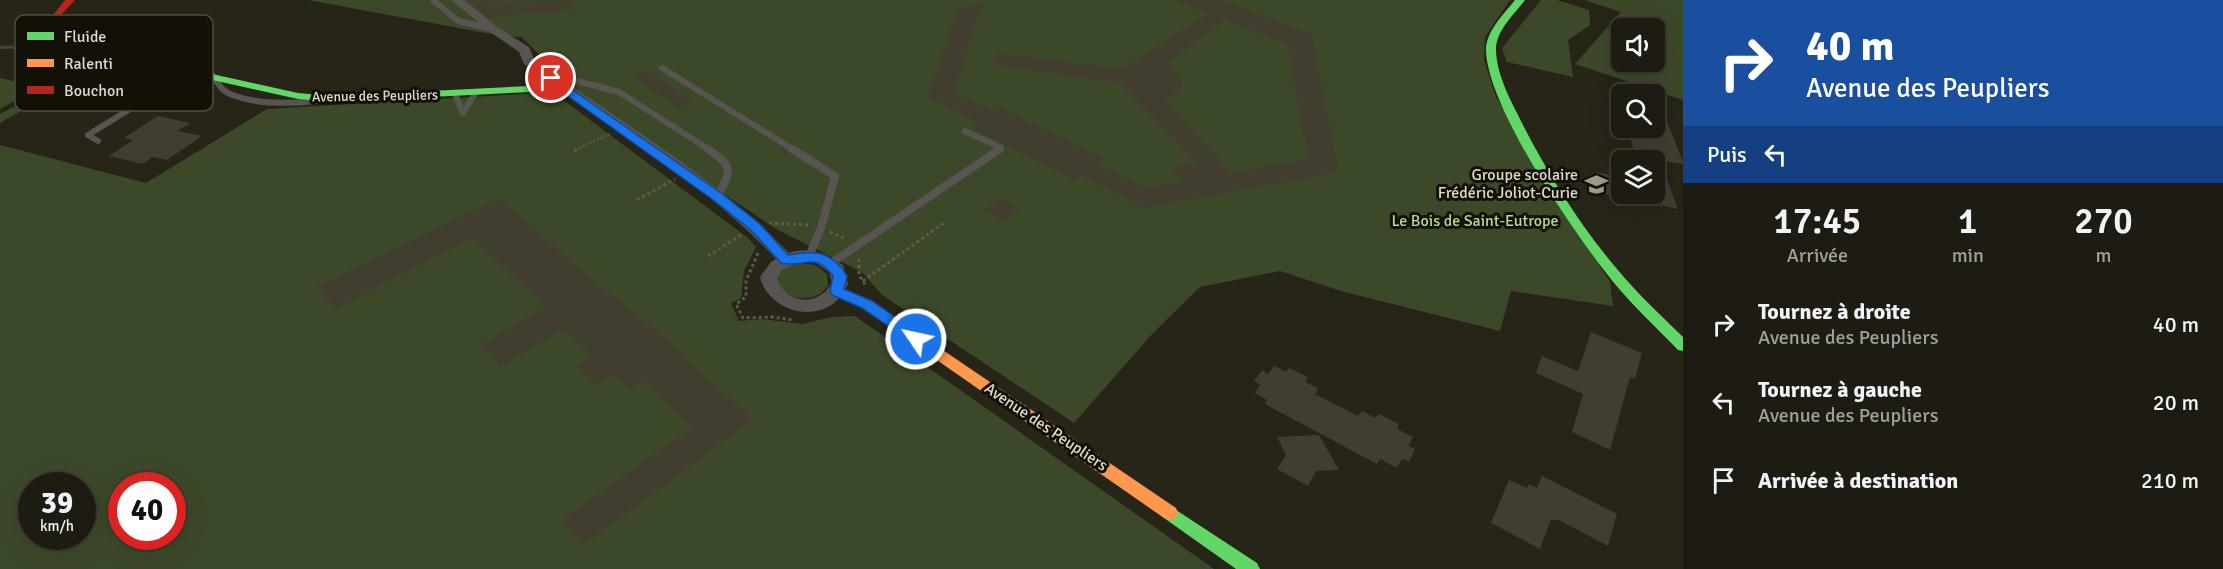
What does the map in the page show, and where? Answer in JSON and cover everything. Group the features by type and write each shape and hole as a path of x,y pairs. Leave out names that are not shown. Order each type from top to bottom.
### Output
{"street":[{"name":"Avenue des Peupliers","path":"56,15 70,0"},
{"path":"457,0 493,29 525,50 528,61 620,129 717,196 756,227 785,260"},
{"path":"1520,0 1494,38 1491,50 1503,96 1539,161 1580,226 1619,280 1683,346"},
{"name":"Avenue des Peupliers","path":"213,77 298,96 331,99 530,89 569,91"},
{"path":"809,256 831,262 840,276 837,291 830,298 809,305 787,303 777,298 768,282 770,273 776,265 785,260 809,256"},
{"name":"Avenue des Peupliers","path":"837,291 867,305 1251,569"}],"lane":[{"path":"433,0 458,21 493,29"},
{"path":"662,68 835,176 821,228 809,256"},
{"path":"213,73 218,78"},
{"path":"551,78 577,81 618,92 725,160 728,178 717,196"},
{"path":"455,94 463,113 476,92"},
{"path":"98,141 88,135 127,111"},
{"path":"831,262 1001,148 965,131"}],"path":[{"path":"574,151 620,129"},
{"path":"637,200 685,174"},
{"path":"708,255 756,227 771,222 812,225 864,251 857,261 859,275 877,296 867,305"},
{"path":"863,281 944,224"},
{"path":"758,247 746,281 746,297 736,304 743,318 772,317 794,320"}],"green space":[{"name":"Le Bois de Saint-Eutrope","path":"308,0 1510,0 1485,37 1484,60 1496,97 1610,282 1613,306 1511,291 1500,331 1341,291 1280,271 1200,287 1153,333 1074,423 882,295 862,272 778,230 630,131 579,92 521,37 502,36"},
{"path":"1541,0 1557,0 1589,10 1590,25 1568,40 1573,77 1507,62 1502,48"},
{"path":"1584,0 1683,0 1683,100 1665,94 1665,84 1635,84 1575,64 1611,23 1611,72 1665,72 1665,18 1616,18 1621,12"},
{"path":"15,45 15,49 0,49 0,46"},
{"path":"0,78 15,81 15,101 0,109"},
{"path":"540,93 554,95 748,238 756,247 744,271 741,298 731,303 739,321 762,319 802,324 832,317 855,316 1214,569 0,569 0,145 146,183 267,109"},
{"path":"15,106 15,111 21,111 0,123 0,114"},
{"path":"799,263 816,265 827,274 828,286 818,295 800,298 782,292 776,278 786,268"}],"building":[{"path":"468,0 508,2 572,0 573,10 488,17"},
{"path":"1175,0 1219,0 1313,34 1312,39 1339,172 1144,208 1081,175 1075,180 970,127 977,122 927,96 959,7 982,4 954,93 993,112 1000,108 1103,159 1096,164 1145,188 1182,182 1171,168 1196,163 1120,83 994,65 996,53 1116,68 1125,67 1208,14","holes":["1225,20 1288,44 1308,159 1231,173 1165,99 1180,91 1183,86 1181,78 1168,63"]},
{"path":"646,70 694,101 679,108 632,77"},
{"path":"158,116 190,123 178,131 202,136 167,160 153,157 142,164 109,156 133,140 124,138"},
{"path":"1666,119 1683,164 1665,161 1665,150 1634,150 1630,138 1665,138"},
{"path":"1596,172 1611,175 1611,195 1601,193"},
{"path":"1665,174 1678,209 1654,204 1665,204"},
{"path":"499,198 593,280 684,353 681,355 754,419 582,546 560,521 692,427 643,381 630,390 613,375 597,386 576,366 592,356 563,329 500,367 479,346 546,307 472,238 335,309 317,287"},
{"path":"1001,198 1021,209 1004,221 984,210"},
{"path":"1591,332 1642,353 1635,379 1630,377 1610,450 1572,432 1583,394 1536,373 1542,356 1578,371"},
{"path":"1274,366 1286,372 1289,368 1308,377 1305,382 1318,388 1315,394 1358,416 1362,411 1376,418 1379,414 1399,424 1397,429 1413,437 1408,446 1415,449 1409,462 1402,459 1397,468 1380,459 1377,464 1265,404 1267,400 1255,393 1260,385 1254,381 1262,370 1268,374"},
{"path":"1319,435 1339,470 1316,471 1308,486 1277,469 1286,455 1277,437"},
{"path":"1542,476 1617,514 1608,546 1557,519 1555,521 1551,519 1540,549 1491,523 1509,480 1527,488 1529,484 1537,488"}],"traffic: fast":[{"path":"1520,0 1494,37 1491,51 1495,74 1506,103 1542,170 1584,234 1634,297 1683,346"},
{"path":"213,77 298,96 331,99 530,89 569,91"},
{"path":"1170,513 1251,569"}],"traffic: slow":[{"path":"837,291 867,305 1170,513"}],"traffic: jam":[{"path":"57,15 70,0"}],"place":[{"name":"Groupe scolaire Frédéric Joliot-Curie","path":"1596,184"}],"route":[{"path":"551,78 717,196 756,227 785,260 797,256 809,256 831,262 840,276 837,291 867,305 916,339"}]}
